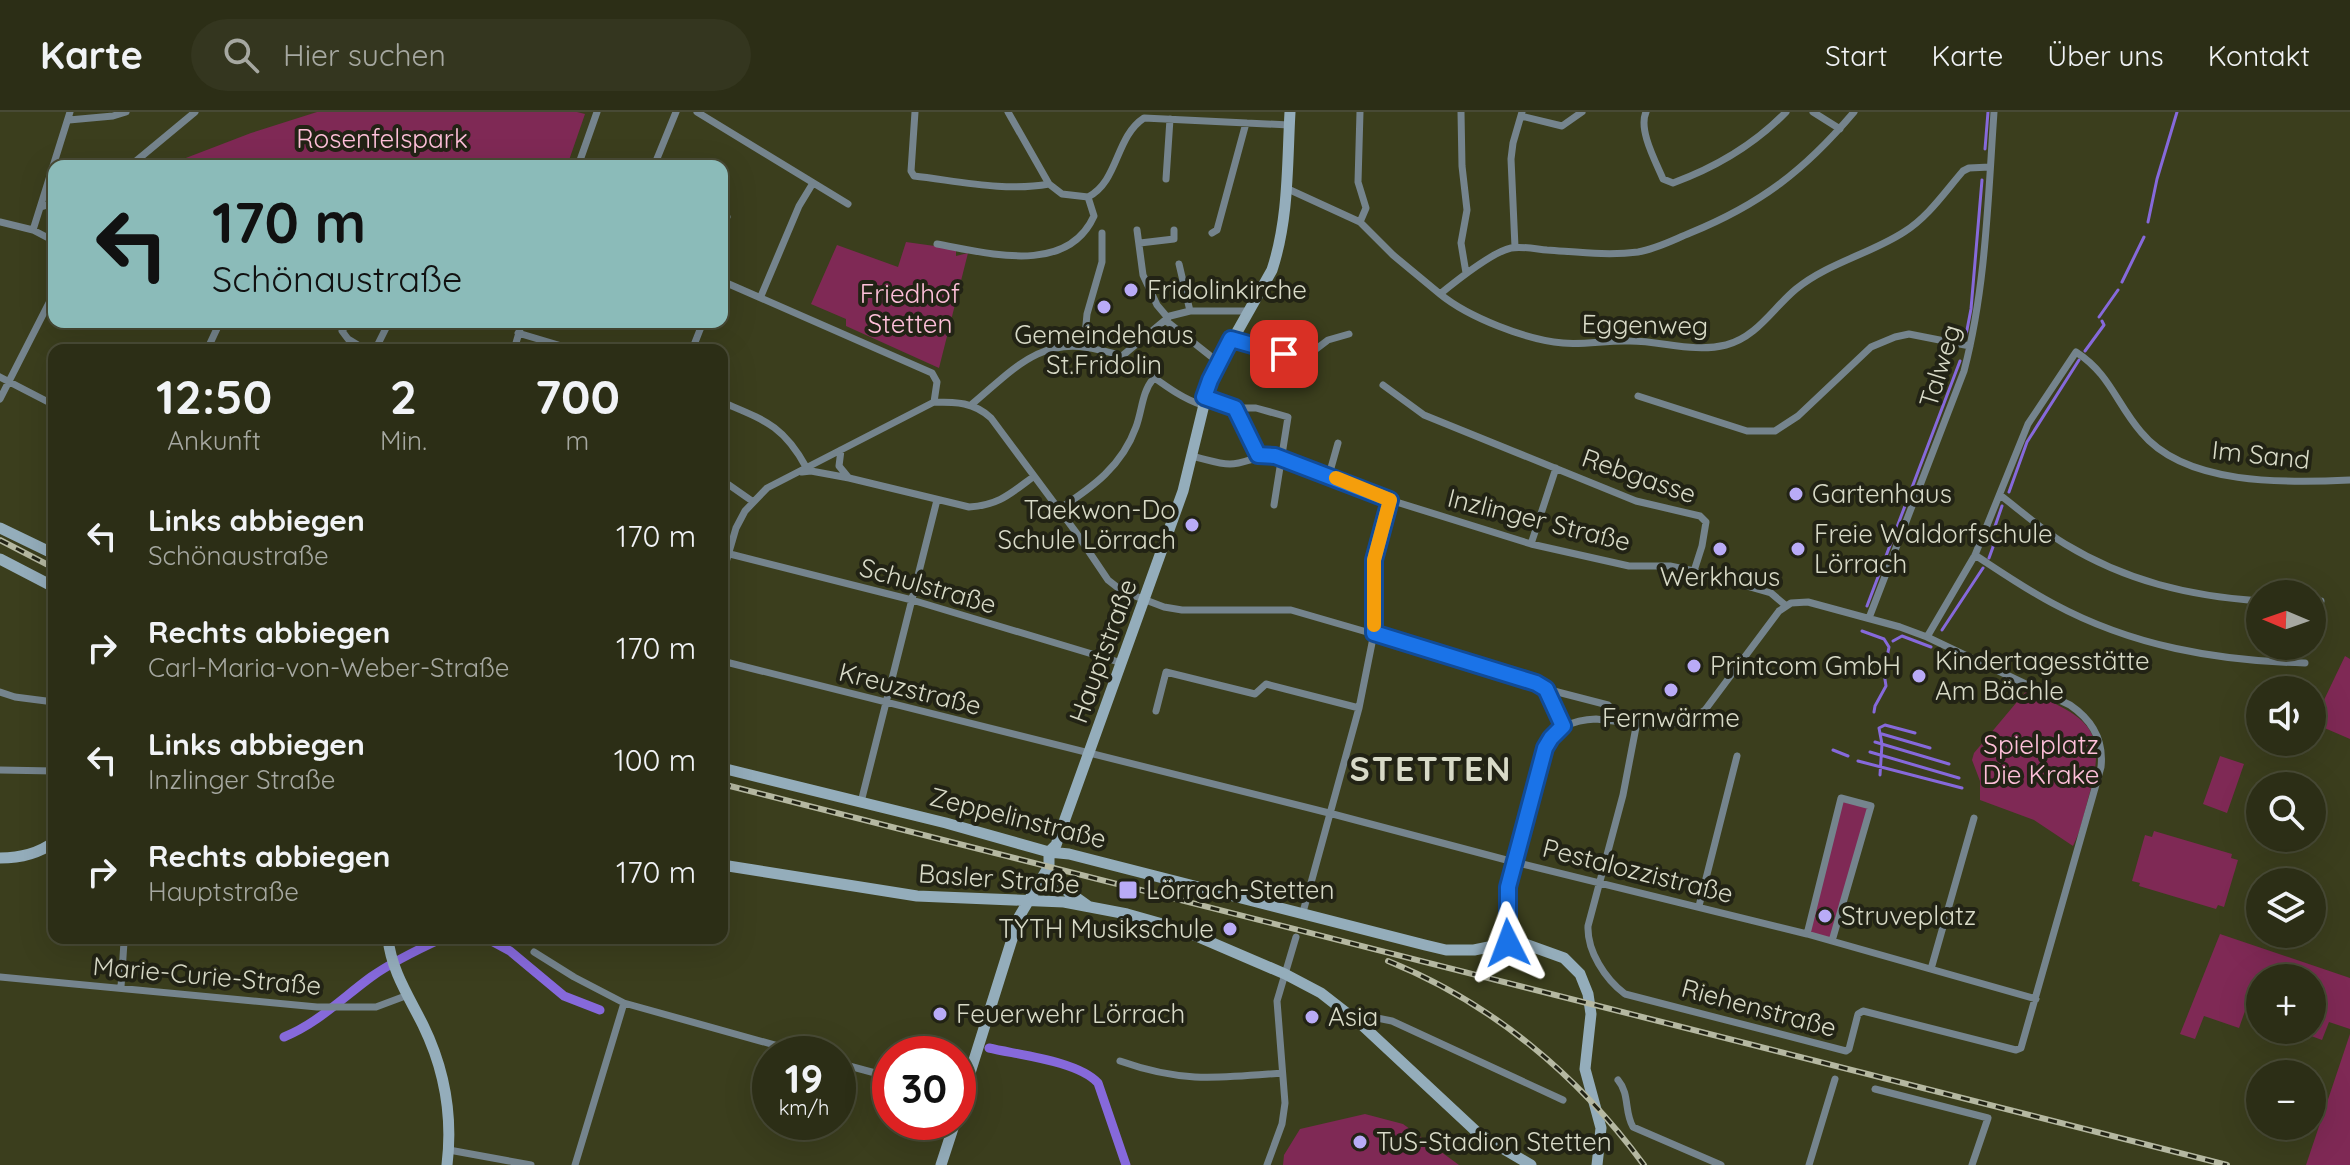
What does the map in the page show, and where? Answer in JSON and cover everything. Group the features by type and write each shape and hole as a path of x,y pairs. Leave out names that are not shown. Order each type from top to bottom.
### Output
{"main road":[{"name":"Hauptstraße","path":"976,1048 1019,917 1046,871 1051,857 1049,852 1056,845 1183,491 1203,401 1218,362 1272,270 1288,189 1290,118"},
{"path":"0,528 48,551"},
{"path":"0,559 48,584"},
{"name":"Zeppelinstraße","path":"728,769 1446,950 1474,950 1508,943"},
{"path":"0,858 36,853 48,846"},
{"name":"Basler Straße","path":"728,866 917,896 1028,899 1088,906 1180,929 1285,974 1321,993 1362,1025 1480,1135 1531,1165"},
{"path":"1046,871 1053,881 1088,906"},
{"path":"1508,943 1542,948 1564,958 1580,974 1588,994 1591,1014 1586,1075 1601,1128 1597,1165"},
{"path":"389,944 398,976 445,1079 447,1165"},
{"path":"941,1165 949,1140"}],"street":[{"path":"55,160 69,116 113,116 126,112"},
{"path":"137,160 195,112"},
{"path":"656,160 676,112"},
{"path":"697,112 848,204"},
{"path":"915,112 911,171 914,176 991,186 1033,187 1049,184"},
{"path":"1008,112 1049,184 1062,194 1088,197 1103,187 1127,133 1144,115 1246,123 1290,118"},
{"path":"1288,189 1360,222 1366,208 1358,182 1360,112"},
{"path":"1461,112 1467,210 1461,243 1466,273"},
{"path":"1515,247 1511,159 1522,114 1551,126 1562,126 1582,112"},
{"path":"1646,112 1643,122 1663,179 1673,183 1733,153 1786,112"},
{"path":"1813,112 1840,129"},
{"path":"1440,294 1466,273 1515,247 1616,254 1652,249 1715,223 1757,200 1800,170 1854,112"},
{"name":"Talweg","path":"1869,618 1964,371 1977,309 1994,112"},
{"path":"580,160 594,113"},
{"path":"1166,179 1170,119"},
{"path":"1212,233 1217,230 1246,123"},
{"name":"Eggenweg","path":"1360,222 1393,255 1440,294 1517,334 1565,343 1630,341 1700,350 1729,345 1751,334 1795,289 1822,272 1880,245 1924,218 1963,171 1990,167"},
{"path":"761,296 799,206 813,183"},
{"path":"33,230 48,184"},
{"path":"937,244 1045,256 1076,240 1090,225 1094,216 1088,197"},
{"path":"41,207 48,205"},
{"path":"0,222 33,230 48,238"},
{"path":"1137,230 1143,275 1157,305 1167,319 1218,362"},
{"path":"1140,243 1174,239 1174,230"},
{"path":"1084,346 1087,314 1102,262 1102,233"},
{"path":"1179,264 1190,311"},
{"path":"728,283 932,373 937,382 934,402"},
{"path":"0,399 48,305"},
{"path":"1122,356 1167,319 1190,311 1247,311"},
{"path":"344,328 342,331 348,339 356,344"},
{"path":"515,344 520,328"},
{"path":"518,333 555,344"},
{"path":"1231,339 1303,359 1328,340 1349,334"},
{"path":"1638,396 1747,431 1775,431 1798,416 1871,347 1909,334 1970,346"},
{"path":"971,405 1022,361 1057,346 1084,346 1122,356 1153,379 1203,401 1235,408 1256,408 1288,417 1274,505"},
{"name":"Im Sand","path":"2000,495 2028,424 2076,352 2094,363 2103,374 2132,423 2145,438 2174,459 2206,472 2241,477 2350,480"},
{"path":"0,377 48,402"},
{"path":"1059,509 1109,472 1122,457 1138,422 1147,387 1153,379"},
{"name":"Rebgasse","path":"1383,385 1424,415 1636,501 1700,516 1706,522 1694,571"},
{"path":"728,546 752,501 767,488 934,402 971,405 991,418 1114,587 1164,607 1182,610 1291,610 1522,677 1546,689 1608,705 1614,711"},
{"path":"728,405 781,430 806,467"},
{"path":"1235,408 1258,455"},
{"path":"1329,475 1338,443"},
{"path":"842,448 838,455 839,466 849,478"},
{"name":"Inzlinger Straße","path":"1190,456 1228,464 1258,455 1282,458 1390,500 1531,544 1629,566 1670,566 1694,571 1771,593 1785,605"},
{"name":"Rebgasse","path":"1531,544 1556,468"},
{"path":"796,472 811,471 849,478 969,507 987,506 1000,501 1033,477"},
{"path":"728,484 752,501"},
{"path":"1927,637 1975,555 2000,495 2062,542 2115,571 2185,592 2246,599"},
{"path":"861,802 937,500"},
{"path":"1303,912 1359,708 1374,633 1374,560 1390,500"},
{"name":"Schulstraße","path":"728,554 912,600 1122,663"},
{"path":"1975,555 2058,607 2129,637 2217,657 2305,663"},
{"path":"1508,943 1506,905 1514,862 1545,748 1551,738 1573,721 1596,719 1678,725 1695,719 1705,710 1767,623 1785,605 1808,602 1927,637 2070,705 2086,718 2098,738 2101,767 2036,999"},
{"name":"Kreuzstraße","path":"728,663 1089,753"},
{"path":"1156,711 1166,672 1255,694 1266,684 1359,708"},
{"path":"1546,689 1563,726"},
{"path":"0,692 48,701"},
{"path":"1600,882 1623,795 1637,722"},
{"name":"Pestalozzistraße","path":"1089,753 1807,934 2036,999"},
{"path":"1699,906 1737,756"},
{"path":"0,770 48,771"},
{"path":"1807,934 1841,798 1871,806 1832,941"},
{"path":"1931,969 1974,818"},
{"name":"Riehenstraße","path":"1600,882 1588,926 1589,942 1604,972 1614,986 1625,994 1846,1051 1858,1014 1863,1011 2016,1050 2021,1048 2036,999"},
{"path":"1267,1165 1282,1124 1285,1103 1277,1001 1296,937"},
{"path":"121,987 124,944"},
{"path":"534,952 624,1003 752,1039"},
{"name":"Marie-Curie-Straße","path":"0,977 317,1007 376,1007 408,995"},
{"path":"575,1165 624,1003"},
{"path":"1362,1025 1377,1018 1392,1021 1563,1100"},
{"path":"1120,1061 1150,1072 1202,1079 1282,1073"},
{"path":"1809,1165 1835,1079"},
{"path":"1618,1080 1626,1090 1629,1121 1633,1127 1721,1165"},
{"path":"1875,1089 1988,1118 1972,1165"},
{"path":"449,1150 531,1165"}],"green space":[{"name":"Rosenfelspark","path":"317,112 585,114 569,160 181,160"},
{"name":"Friedhof Stetten","path":"906,242 956,249 956,256 968,253 939,368 846,326 846,319 811,304 837,245 898,267"},
{"path":"2345,656 2350,659 2350,739 2326,729 2326,696"},
{"name":"Spielplatz Die Krake","path":"2027,690 2076,716 2093,737 2095,769 2083,820 2073,846 2034,820 1980,800 1980,781 1972,760 1974,753"},
{"path":"2220,756 2244,764 2227,813 2203,804"},
{"path":"1841,798 1871,806 1832,941 1807,934"},
{"path":"2154,831 2232,854 2231,858 2238,860 2224,907 2218,905 2216,909 2139,886 2140,883 2132,881 2145,835 2152,837"},
{"path":"2220,934 2246,943 2246,948 2261,948 2309,964 2246,964 2246,1011 2239,1028 2204,1016 2195,1039 2180,1034"},
{"path":"2326,970 2350,978 2350,1029 2329,1022 2326,1030"},
{"path":"2350,1034 2350,1165 2306,1165 2314,1140 2326,1140 2326,1105"},
{"name":"TuS-Stadion Stetten","path":"1365,1114 1403,1124 1459,1165 1283,1165 1284,1155 1300,1129"}],"waterway":[{"path":"1985,149 1988,112"},
{"path":"2148,222 2177,112"},
{"path":"1966,335 1982,180"},
{"path":"2122,282 2144,237"},
{"path":"2099,317 2118,290"},
{"path":"2085,351 2104,325 2102,321"},
{"path":"2009,492 2027,442 2079,360"},
{"path":"1867,606 1960,361"},
{"path":"1989,558 1993,547 1992,535 2002,506"},
{"path":"1942,630 1983,568"},
{"path":"1862,631 1884,639 1889,647 1884,673 1886,686 1874,712"},
{"path":"1893,641 1902,636 1931,647"},
{"path":"1880,775 1882,744 1879,728 1885,725 1915,733"},
{"path":"1882,734 1930,748"},
{"path":"1875,742 1949,764"},
{"path":"1833,750 1848,756"},
{"path":"1870,752 1959,778"},
{"path":"1858,761 1962,788"},
{"path":"284,1037 319,1018 379,971 431,944"},
{"path":"497,944 510,951 564,996 600,1010"},
{"path":"989,1048 1063,1064 1089,1075 1098,1083 1126,1165"}],"railway":[{"path":"0,540 48,565"},
{"path":"728,786 2227,1165"},
{"path":"1388,961 1463,998 1530,1045 1591,1101 1644,1165"}],"slow traffic":[{"path":"1336,478 1390,500 1374,560 1374,625"}],"place":[{"name":"Fridolinkirche","path":"1131,290"},
{"name":"Gemeindehaus St.Fridolin","path":"1104,307"},
{"name":"Gartenhaus","path":"1796,494"},
{"name":"Taekwon-Do Schule Lörrach","path":"1192,525"},
{"name":"Werkhaus","path":"1720,549"},
{"name":"Freie Waldorfschule Lörrach","path":"1798,549"},
{"name":"Printcom GmbH","path":"1694,666"},
{"name":"Kindertagesstätte Am Bächle","path":"1919,676"},
{"name":"Fernwärme","path":"1671,690"},
{"name":"Lörrach-Stetten","path":"1128,890"},
{"name":"Struveplatz","path":"1825,916"},
{"name":"TYTH Musikschule","path":"1230,929"},
{"name":"Feuerwehr Lörrach","path":"940,1014"},
{"name":"Asia","path":"1312,1017"},
{"name":"TuS-Stadion Stetten","path":"1360,1142"}],"district":[{"name":"STETTEN","path":"1431,769"}],"route":[{"path":"1284,354 1231,339 1204,397 1235,408 1258,455 1275,456 1390,500 1374,560 1374,633 1536,683 1546,689 1563,726 1545,748 1518,846 1506,905 1508,943"}]}
